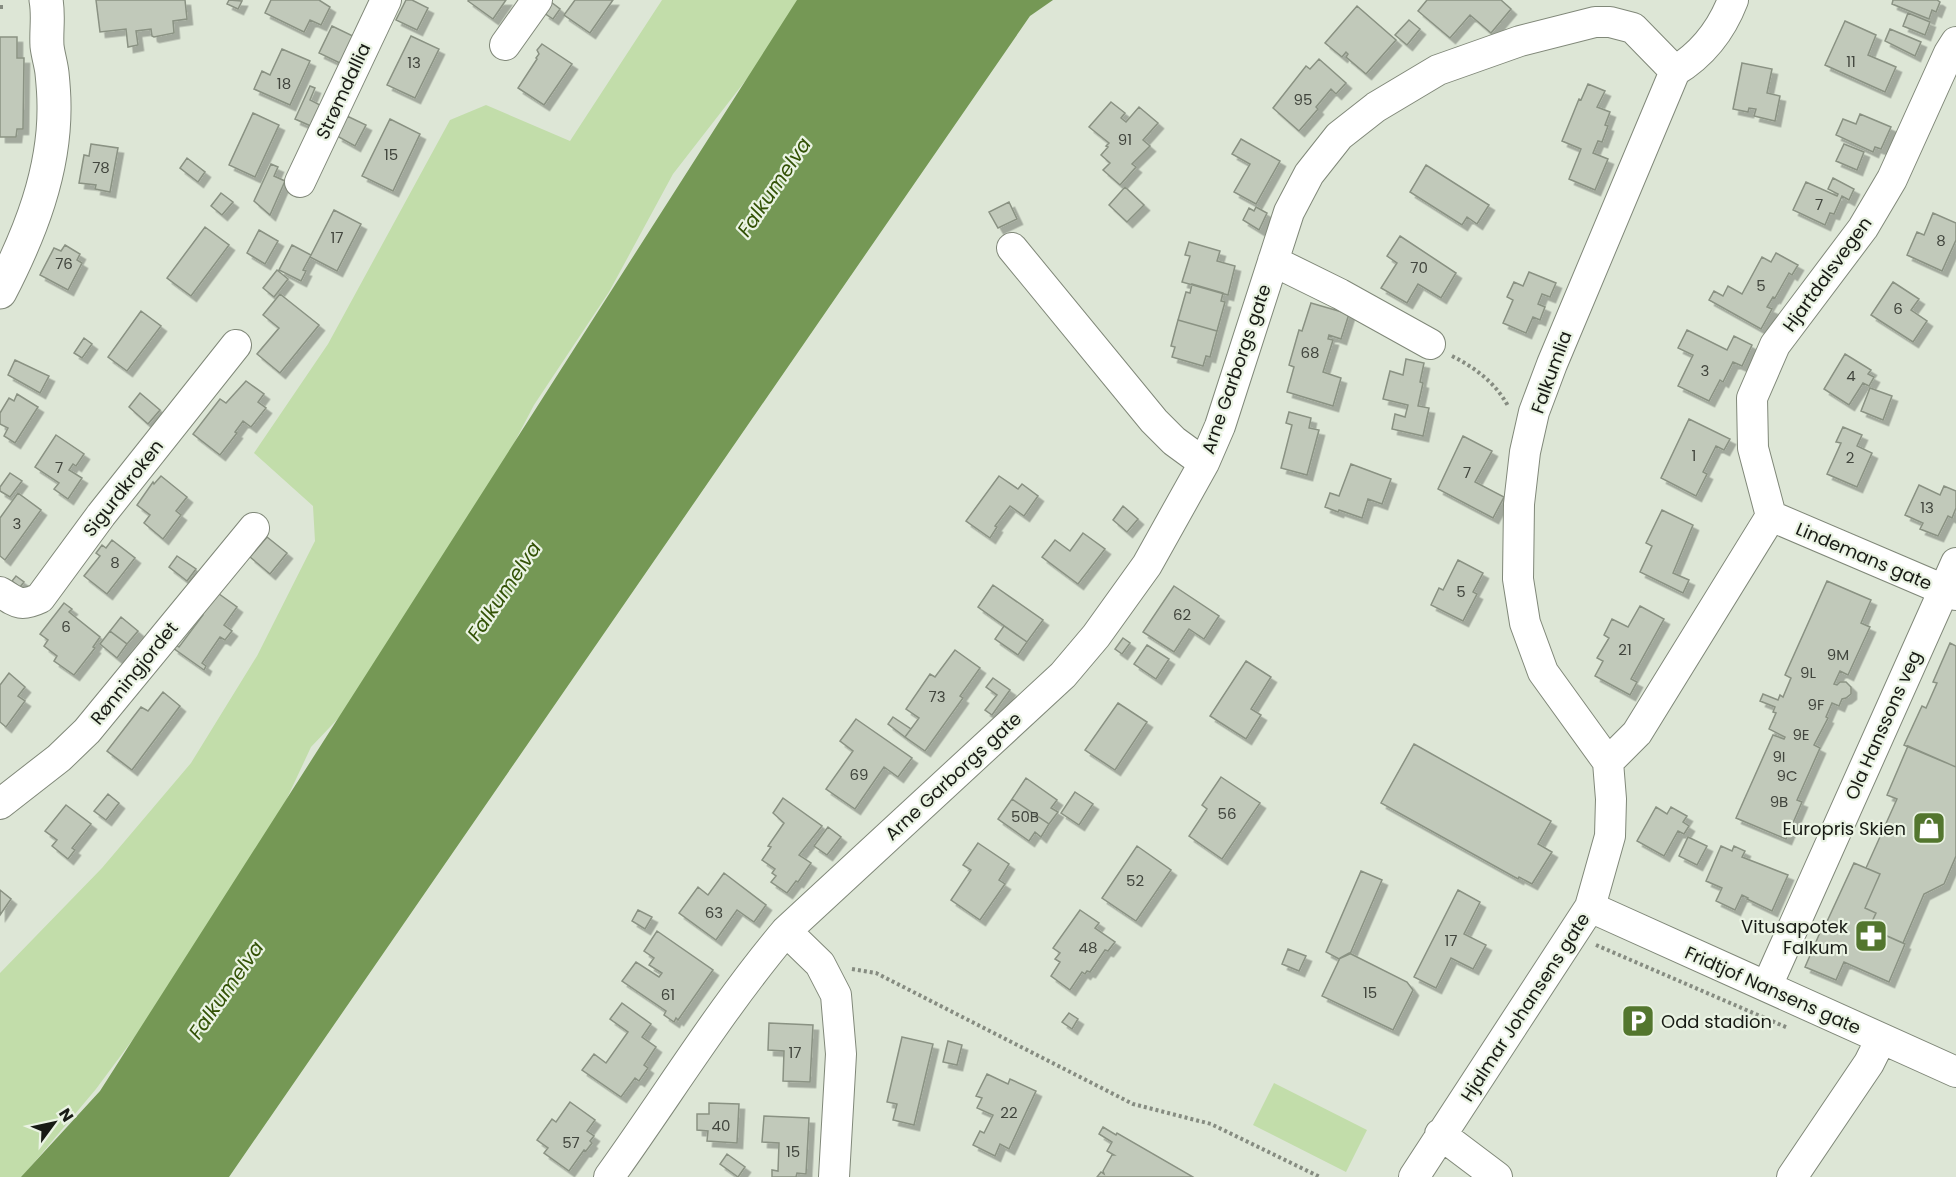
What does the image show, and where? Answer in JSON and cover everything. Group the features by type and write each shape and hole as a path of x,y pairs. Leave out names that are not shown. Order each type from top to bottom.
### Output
{"main road":[{"path":"0,292 39,204 51,148 54,107 47,46 49,12 46,0"},
{"path":"11,5 47,46"}],"street":[{"name":"Strømdallia","path":"300,182 386,0"},
{"path":"505,45 537,0"},
{"path":"1675,71 1692,61 1710,43 1726,17 1733,0"},
{"name":"Arne Garborgs gate","path":"609,1177 717,1020 756,966 786,931 1063,675 1096,636 1146,565 1204,463 1220,426 1288,212 1309,174 1340,136 1376,107 1438,70 1520,41 1595,22 1610,22 1633,28 1675,71"},
{"name":"Hjartdalsvegen","path":"1771,516 1753,448 1752,398 1776,345 1863,228 1892,179 1956,42"},
{"name":"Falkumlia","path":"1608,762 1543,672 1525,623 1518,579 1519,504 1525,452 1534,412 1551,364 1675,71"},
{"path":"1012,248 1154,421 1174,441 1204,463"},
{"path":"1273,261 1340,294 1430,344"},
{"name":"Sigurdkroken","path":"0,592 14,602 27,604 40,598 101,515 236,345"},
{"path":"1608,762 1637,734 1771,516"},
{"name":"Lindemans gate","path":"1771,516 1950,593"},
{"name":"Rønningjordet","path":"0,804 59,758 87,731 254,528"},
{"name":"Ola Hanssons veg","path":"1767,986 1950,593 1956,563"},
{"name":"Hjalmar Johansens gate","path":"1413,1177 1590,908 1610,836 1611,799 1608,762"},
{"name":"Fridtjof Nansens gate","path":"1590,908 1956,1072"},
{"path":"786,931 820,964 836,995 841,1054 834,1177"},
{"path":"1792,1177 1869,1063 1881,1039"},
{"path":"1440,1134 1497,1177"}],"path":[{"path":"1430,344 1481,374 1497,389 1509,408"},
{"path":"1573,934 1792,1030"},
{"path":"820,964 876,973 1133,1104 1211,1124 1320,1177"}],"shaded area":[{"path":"662,0 808,0 673,174 609,292 534,405 409,644 311,747 254,869 177,980 96,1089 22,1177 0,1177 0,973 102,868 191,763 257,656 315,541 313,506 254,453 328,344 450,120 486,105 570,141"},
{"path":"1274,1083 1367,1130 1346,1172 1253,1125"}],"water":[{"name":"Falkumelva","path":"797,0 1053,0 1030,16 229,1177 21,1177 100,1091"}],"building":[{"path":"96,0 185,0 187,19 173,21 174,33 154,37 151,29 136,31 138,45 128,47 126,29 100,32"},
{"path":"229,0 242,1 238,9 227,4"},
{"path":"271,0 319,0 330,7 321,25 310,20 304,32 265,13"},
{"path":"406,0 412,0 428,8 417,30 396,20"},
{"path":"469,0 506,0 493,19"},
{"path":"575,0 613,0 590,33 564,15"},
{"path":"1427,0 1501,0 1511,9 1491,33 1470,15 1450,38 1418,11"},
{"path":"1893,0 1937,0 1940,2 1936,12 1932,10 1929,19 1892,4"},
{"path":"551,2 560,9 553,19 544,13"},
{"path":"1357,6 1396,40 1366,74 1346,57 1348,54 1346,52 1342,57 1325,43"},
{"path":"1908,13 1930,22 1925,35 1903,26"},
{"path":"1409,20 1420,29 1407,45 1395,35"},
{"path":"1845,21 1876,35 1868,55 1896,67 1885,92 1825,65"},
{"path":"332,26 355,37 342,64 319,53"},
{"path":"1890,29 1921,42 1915,56 1885,41"},
{"path":"411,36 439,49 415,98 387,85"},
{"path":"0,37 17,37 17,58 24,58 23,129 17,129 16,137 0,137"},
{"path":"542,44 572,64 544,105 518,88 537,59 539,54 537,50"},
{"path":"282,49 310,61 290,105 254,89 262,71 270,75"},
{"path":"1319,59 1346,83 1336,94 1331,89 1299,131 1273,108 1306,66 1310,69"},
{"path":"1742,63 1772,69 1767,93 1780,96 1775,121 1754,116 1756,109 1749,108 1748,112 1733,109"},
{"path":"1588,84 1605,91 1597,107 1610,112 1602,142 1598,141 1593,153 1608,159 1595,190 1569,179 1581,149 1562,141 1579,99 1581,100"},
{"path":"310,86 315,88 310,100 322,106 313,127 295,119"},
{"path":"1111,102 1125,113 1121,118 1126,122 1139,107 1158,123 1143,140 1150,146 1132,164 1136,167 1120,185 1103,170 1110,163 1101,155 1109,143 1089,127"},
{"path":"253,113 279,125 255,177 229,165"},
{"path":"1860,114 1891,127 1881,149 1875,147 1873,152 1836,135 1843,119 1856,124"},
{"path":"347,116 366,125 355,146 337,136"},
{"path":"390,119 420,134 393,191 362,176"},
{"path":"1241,139 1280,161 1256,204 1234,192 1250,164 1232,154"},
{"path":"91,144 118,148 110,192 95,189 96,185 79,183 84,155 89,156"},
{"path":"1844,144 1864,152 1857,170 1836,161"},
{"path":"187,158 205,172 198,182 180,168"},
{"path":"271,164 278,167 274,176 285,181 270,215 254,201"},
{"path":"1426,165 1489,205 1477,224 1467,217 1462,225 1410,192"},
{"path":"1833,178 1854,189 1849,200 1842,196 1834,214 1830,213 1825,225 1793,210 1806,182 1837,196 1838,194 1828,189"},
{"path":"1125,187 1144,205 1127,222 1109,205"},
{"path":"221,193 233,202 222,215 211,206"},
{"path":"1009,202 1017,219 998,228 989,212"},
{"path":"1256,207 1267,213 1259,230 1243,220 1249,208 1254,211"},
{"path":"334,210 361,224 337,271 310,257"},
{"path":"1933,213 1956,223 1956,240 1942,271 1907,255 1917,232 1924,235"},
{"path":"205,227 229,245 191,296 167,278"},
{"path":"259,230 278,241 265,264 247,253"},
{"path":"1400,236 1456,273 1441,298 1418,284 1407,303 1381,288 1397,263 1387,256"},
{"path":"1189,242 1220,251 1217,261 1235,266 1228,295 1182,282 1190,256 1185,255"},
{"path":"65,245 80,254 77,260 82,263 68,290 40,275 54,248 61,251"},
{"path":"292,245 311,255 303,270 306,271 301,281 279,270"},
{"path":"1776,253 1798,265 1792,275 1789,273 1775,298 1773,297 1767,307 1772,309 1761,329 1709,300 1714,291 1723,296 1728,286 1742,294 1762,257 1771,262"},
{"path":"277,270 288,279 274,297 263,288"},
{"path":"1529,272 1556,283 1550,297 1542,294 1538,304 1545,307 1540,320 1533,317 1526,333 1503,323 1513,300 1507,297 1514,282 1523,286"},
{"path":"1893,282 1919,299 1911,310 1927,321 1913,342 1871,315"},
{"path":"1192,284 1223,293 1221,301 1225,302 1217,331 1178,320 1186,292 1190,293"},
{"path":"280,294 319,325 280,373 257,354 279,328 263,315"},
{"path":"1311,303 1349,314 1341,339 1329,335 1328,339 1333,340 1323,372 1341,378 1333,406 1287,392 1294,367 1289,365 1299,330 1302,331"},
{"path":"141,311 161,326 127,371 108,357"},
{"path":"1178,320 1217,331 1210,357 1206,356 1203,366 1172,357 1175,347 1171,346"},
{"path":"1687,330 1727,350 1734,336 1752,345 1742,366 1733,362 1723,382 1720,380 1709,401 1678,386 1693,355 1678,348"},
{"path":"84,338 92,344 82,358 74,353"},
{"path":"1845,354 1871,370 1868,374 1874,377 1869,386 1863,383 1849,405 1824,389"},
{"path":"1406,359 1424,363 1418,406 1429,408 1423,436 1392,429 1395,414 1405,417 1408,405 1383,399 1390,371 1403,375"},
{"path":"15,360 49,376 40,393 8,375"},
{"path":"246,381 264,394 258,402 266,408 251,427 243,421 220,455 193,434 220,399 226,403"},
{"path":"1870,388 1892,396 1883,420 1861,411"},
{"path":"140,393 160,410 148,424 129,407"},
{"path":"17,394 38,407 15,443 4,436 8,428 0,424 0,413 9,398 14,401"},
{"path":"1289,412 1311,418 1309,428 1319,430 1307,475 1281,468 1292,425 1286,423"},
{"path":"1689,419 1730,439 1724,450 1716,446 1703,472 1707,474 1696,496 1661,478"},
{"path":"1843,427 1862,435 1857,446 1872,453 1857,487 1827,474 1841,443 1836,442"},
{"path":"56,435 84,454 76,466 73,464 69,470 82,478 68,499 54,489 59,483 35,467"},
{"path":"1463,436 1492,451 1475,482 1504,497 1493,518 1438,489"},
{"path":"1351,464 1391,479 1382,504 1368,499 1362,518 1325,507 1330,493 1339,496"},
{"path":"10,473 22,481 10,497 0,491 0,487"},
{"path":"161,476 187,497 176,511 181,515 163,539 144,523 150,515 137,505 153,482 154,484"},
{"path":"999,476 1018,489 1022,484 1038,496 1024,516 1010,506 995,526 997,527 990,538 966,521"},
{"path":"1919,485 1940,495 1944,486 1956,491 1956,508 1952,518 1948,516 1938,536 1920,529 1923,523 1905,515"},
{"path":"18,493 41,510 5,560 0,556 0,518"},
{"path":"1123,506 1138,519 1127,532 1113,520"},
{"path":"1662,510 1693,525 1673,573 1689,580 1683,593 1640,572 1652,546 1646,543"},
{"path":"1083,533 1105,549 1078,584 1042,557 1055,540 1070,551"},
{"path":"267,537 287,553 270,574 250,557"},
{"path":"112,540 135,558 107,594 84,576 100,556 96,553 102,545 106,548"},
{"path":"177,556 196,569 187,581 169,567"},
{"path":"1458,560 1483,573 1473,592 1477,594 1463,621 1431,605 1439,588 1443,590"},
{"path":"16,576 24,582 20,587 12,581"},
{"path":"1827,581 1871,600 1861,623 1870,627 1848,675 1840,671 1834,684 1846,682 1851,687 1851,694 1842,699 1839,706 1832,703 1826,717 1828,718 1814,745 1820,748 1797,800 1802,802 1786,839 1736,818 1773,735 1784,739 1785,737 1769,729 1776,713 1773,712 1775,707 1760,701 1763,694 1778,700 1780,695 1783,697 1791,678 1785,675"},
{"path":"993,585 1043,620 1027,642 978,607"},
{"path":"1174,586 1219,616 1204,639 1189,629 1174,652 1143,632"},
{"path":"215,591 237,607 224,625 232,631 225,640 220,637 202,663 206,666 204,670 173,648 175,644 179,647 203,615 199,612"},
{"path":"64,603 72,609 69,612 100,637 93,647 95,648 74,675 54,661 57,656 44,646 48,640 40,634"},
{"path":"1640,606 1664,619 1631,679 1637,682 1630,695 1595,676 1603,661 1597,658 1609,638 1604,635 1612,619 1628,627"},
{"path":"121,617 138,631 127,644 110,631"},
{"path":"1004,626 1027,642 1018,655 995,639"},
{"path":"110,631 127,644 117,658 100,644"},
{"path":"1123,638 1130,643 1122,654 1115,649"},
{"path":"1950,643 1956,646 1956,767 1904,745 1922,706 1926,708 1937,683 1933,682"},
{"path":"1147,645 1169,659 1156,679 1134,664"},
{"path":"955,650 980,668 960,696 963,698 925,751 905,737 919,718 906,709 930,674 935,677"},
{"path":"1246,661 1271,677 1251,709 1261,715 1246,739 1210,716"},
{"path":"9,673 25,687 18,696 25,701 6,727 0,722 0,685"},
{"path":"993,678 1010,690 992,715 985,710 997,695 986,687"},
{"path":"163,692 180,706 132,770 107,751 141,707 148,711"},
{"path":"1118,703 1147,722 1115,770 1085,750"},
{"path":"893,717 911,729 905,737 888,724"},
{"path":"856,719 912,758 898,777 884,767 855,809 826,789 853,751 840,741"},
{"path":"1414,744 1551,821 1538,844 1552,852 1532,884 1519,877 1518,879 1381,803"},
{"path":"1908,746 1956,767 1956,856 1944,884 1924,894 1903,943 1869,928 1876,913 1865,908 1880,874 1866,868 1897,799 1887,795"},
{"path":"1221,777 1260,803 1222,859 1189,836 1207,809 1202,805"},
{"path":"1026,778 1057,800 1051,808 1058,812 1049,824 1012,799"},
{"path":"1075,792 1093,804 1079,825 1061,813"},
{"path":"108,794 119,803 106,820 94,811"},
{"path":"783,798 822,826 799,855 811,863 787,893 771,882 776,876 772,873 775,869 762,860 771,847 768,846 784,823 773,813"},
{"path":"1012,799 1049,824 1041,837 1035,832 1029,841 998,819"},
{"path":"66,805 91,824 72,848 75,850 68,859 52,846 57,840 45,831"},
{"path":"1656,807 1667,814 1671,807 1687,816 1683,822 1689,826 1684,834 1678,831 1664,856 1637,841"},
{"path":"828,827 841,837 827,855 814,846"},
{"path":"1688,837 1707,846 1697,865 1679,856"},
{"path":"978,843 1009,864 999,880 1005,884 980,920 951,900 971,870 963,865"},
{"path":"1137,846 1171,870 1136,921 1102,898"},
{"path":"1721,846 1732,851 1734,846 1745,851 1742,857 1788,875 1772,911 1742,895 1735,910 1716,901 1722,888 1706,881"},
{"path":"1854,863 1880,874 1865,908 1876,913 1869,928 1905,944 1889,982 1844,962 1836,980 1805,967"},
{"path":"1361,871 1382,880 1350,954 1339,959 1326,952"},
{"path":"724,873 766,905 754,922 737,910 716,940 679,913 698,887 708,895"},
{"path":"0,890 11,899 0,915"},
{"path":"1458,890 1480,902 1464,934 1486,945 1473,969 1451,958 1436,988 1414,977"},
{"path":"638,910 652,917 645,929 632,921"},
{"path":"1080,910 1099,923 1095,928 1115,942 1108,951 1105,950 1090,972 1087,971 1085,974 1082,972 1070,990 1051,976 1060,962 1055,959 1060,953 1053,948"},
{"path":"657,931 713,970 678,1020 676,1018 674,1022 664,1015 666,1011 622,981 636,962 659,977 662,973 649,965 654,958 644,951"},
{"path":"1288,949 1306,956 1299,971 1282,964"},
{"path":"1349,953 1407,982 1413,990 1393,1030 1322,996 1340,958"},
{"path":"622,1003 651,1024 642,1037 656,1047 644,1065 648,1068 639,1081 635,1078 621,1097 582,1070 594,1054 606,1063 628,1032 610,1019"},
{"path":"1069,1013 1078,1019 1072,1029 1062,1022"},
{"path":"769,1023 813,1025 810,1082 783,1081 784,1051 768,1050"},
{"path":"902,1037 933,1044 914,1125 893,1120 897,1104 887,1102"},
{"path":"948,1041 962,1045 957,1065 943,1062"},
{"path":"987,1074 1008,1084 1010,1079 1036,1091 1009,1149 1000,1144 995,1156 973,1145 980,1131 984,1133 993,1115 977,1108 982,1098 976,1096"},
{"path":"570,1102 595,1120 587,1131 594,1136 590,1141 592,1143 569,1171 544,1153 548,1148 537,1140 552,1119 556,1122"},
{"path":"709,1103 739,1104 737,1143 707,1141 708,1131 697,1130 697,1114 709,1114"},
{"path":"764,1116 809,1118 806,1174 797,1173 796,1177 772,1177 772,1170 778,1171 779,1143 762,1142"},
{"path":"1103,1127 1193,1177 1097,1177 1101,1172 1104,1174 1103,1171 1114,1155 1107,1151 1112,1142 1099,1134"},
{"path":"727,1154 745,1167 738,1177 720,1164"}],"place":[{"name":"Europris Skien","path":"1929,828"},
{"name":"Vitusapotek Falkum","path":"1871,936"},
{"name":"Odd stadion","path":"1638,1021"}]}
